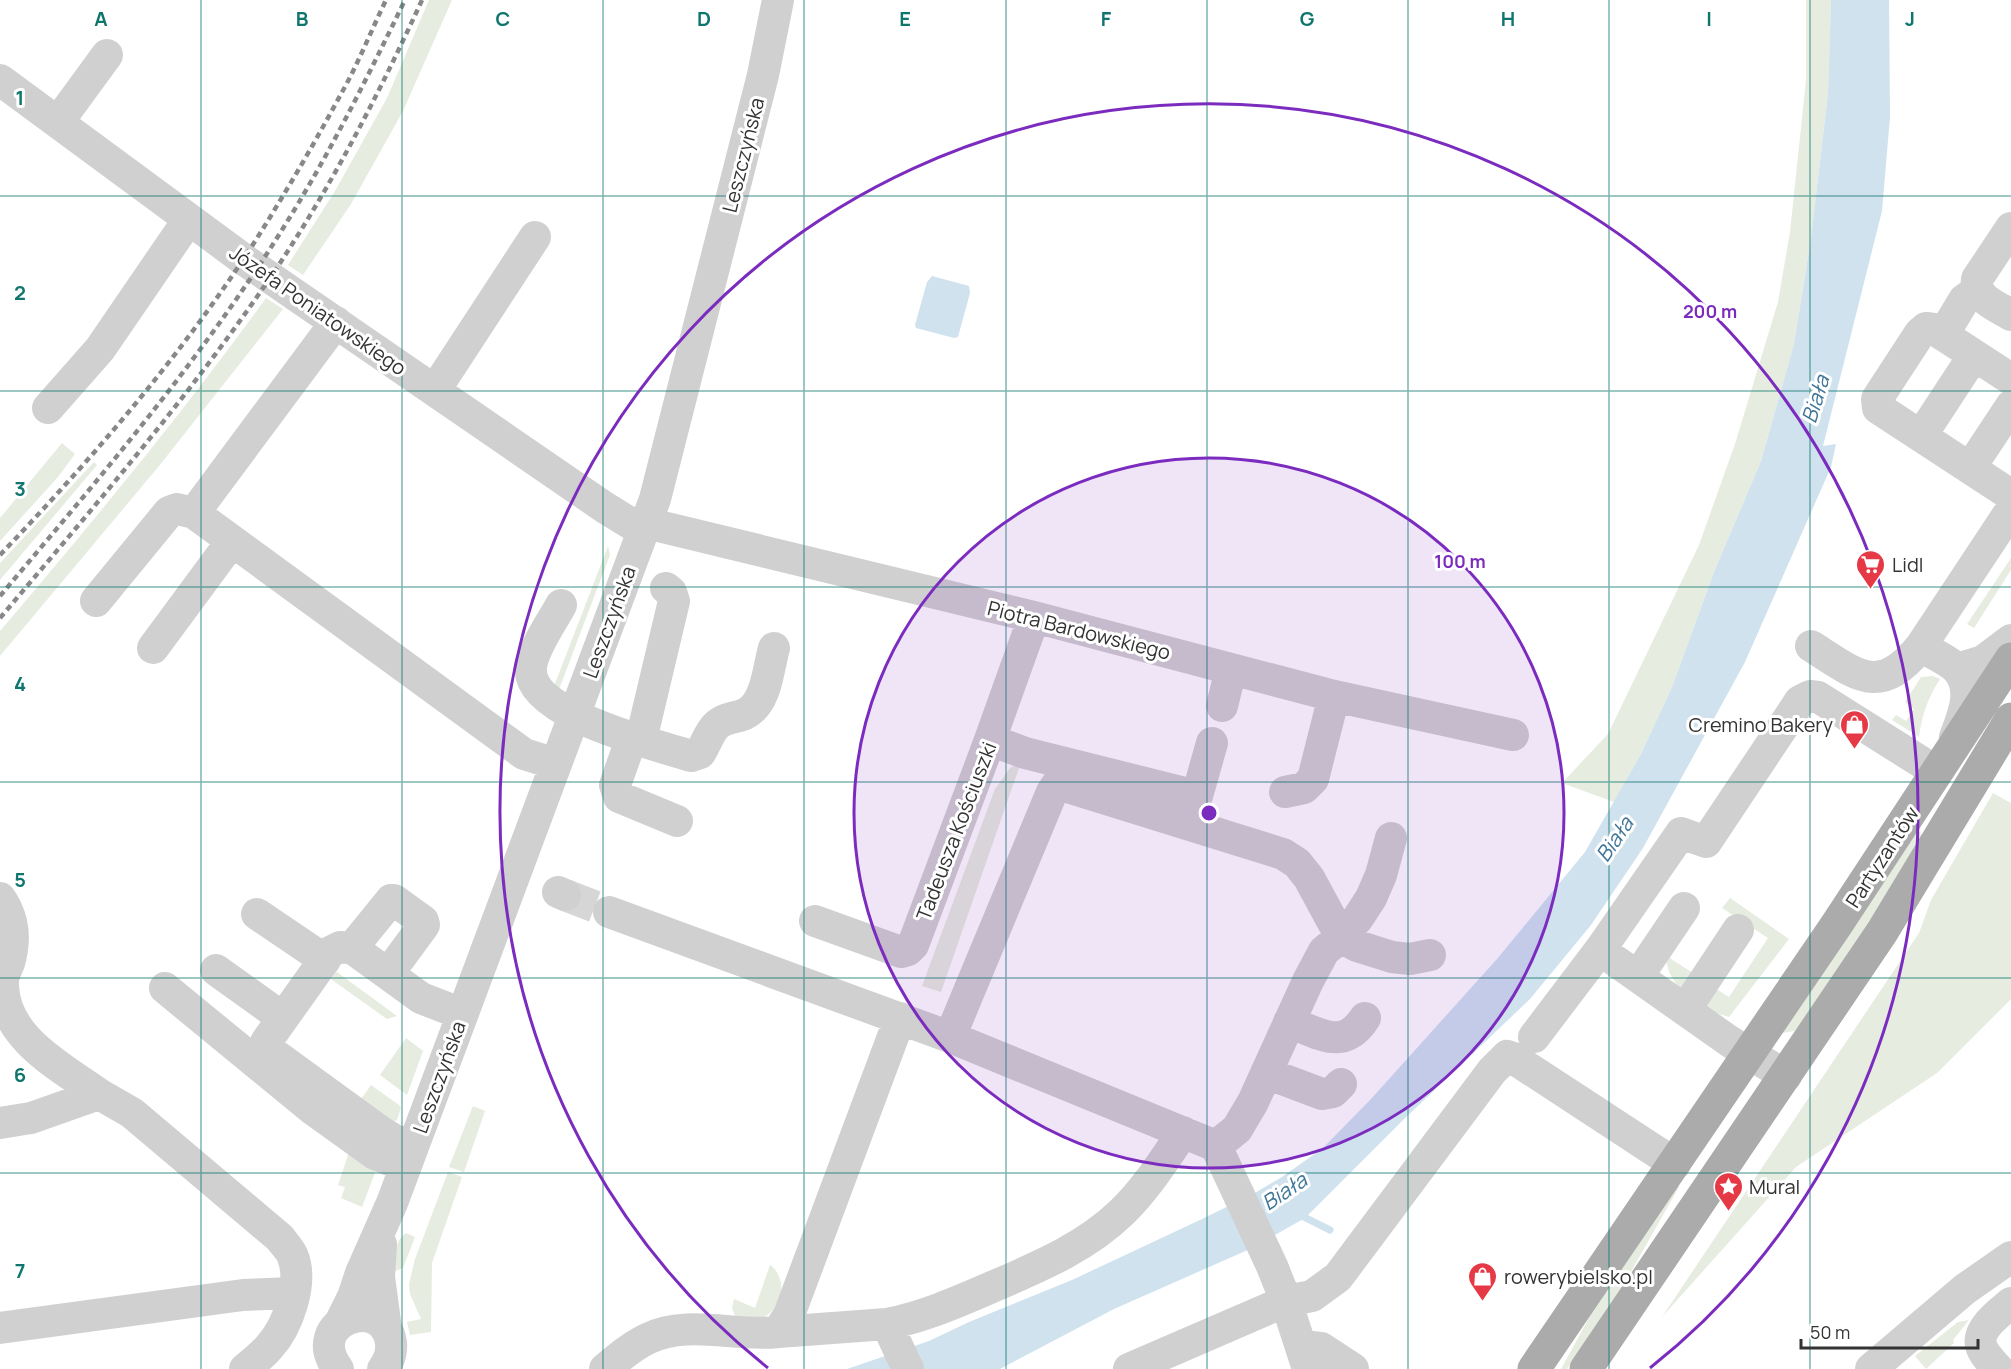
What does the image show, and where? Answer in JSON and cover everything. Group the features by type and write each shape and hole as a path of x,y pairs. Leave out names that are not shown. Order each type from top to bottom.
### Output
{"main road":[{"name":"Partyzantów","path":"1534,1369 1751,1053 2011,659"},
{"name":"Partyzantów","path":"1586,1369 1882,932 2011,718"}],"street":[{"name":"Leszczyńska","path":"331,1353 361,1273 383,1225 661,479 762,75 778,0"},
{"path":"58,122 107,55"},
{"name":"Józefa Poniatowskiego","path":"0,80 189,219 336,322 604,507 645,527"},
{"path":"48,408 100,349 189,219"},
{"path":"2011,228 1977,279 1977,291 2011,315"},
{"path":"435,390 535,237"},
{"path":"1943,334 1964,300 1977,291"},
{"path":"194,513 336,322"},
{"path":"2011,379 1943,334 1926,328 1920,333 1876,404 1878,408 2011,495"},
{"path":"1921,436 1974,355"},
{"path":"1970,468 2011,406"},
{"path":"96,601 169,512 177,509 194,513 524,754 556,764"},
{"path":"1811,646 1857,675 1881,676 1895,671 1908,662 1921,646 2011,510"},
{"name":"Piotra Bardowskiego","path":"645,527 1034,617 1334,696 1513,735"},
{"path":"153,648 232,541"},
{"path":"666,588 671,592 674,601 637,738 615,785 615,791 619,797 677,821"},
{"path":"561,605 535,655 531,668 533,680 539,692 574,716 691,756 700,753 714,728 721,722 744,716 761,698 774,648"},
{"name":"Tadeusza Kościuszki","path":"815,921 901,952 913,945 1034,617"},
{"path":"1957,669 1983,661 2011,640"},
{"path":"1534,1037 1600,951 1681,833 1706,842 1800,701 1810,696 1818,697 1941,766 1964,713 1967,698 1964,681 1957,669 1921,646"},
{"path":"1222,706 1231,669"},
{"path":"1285,792 1304,788 1313,779 1334,696"},
{"path":"990,740 1025,753 1197,795 1212,743"},
{"path":"950,1037 1052,792 1056,786 1061,785 1283,854 1297,863 1309,878 1341,937 1357,946 1392,957 1410,959 1430,956"},
{"path":"1216,1146 1237,1129 1254,1102 1289,1022 1324,951 1358,918 1371,898 1381,875 1391,838"},
{"path":"0,898 12,920 13,949 2,983 5,1002 12,1020 35,1048 99,1094 132,1113 280,1238 293,1256 297,1272 294,1293 282,1329 270,1346 245,1369"},
{"path":"388,974 424,925 423,921 394,900 391,900 338,954 283,1018 266,1042 267,1049 394,1140 409,1156"},
{"path":"1638,976 1684,908"},
{"path":"609,912 950,1037 1216,1146 1272,1266 1304,1358 1320,1348 1353,1369"},
{"path":"257,914 338,954 388,974 421,998 462,1014"},
{"path":"1685,1010 1738,930"},
{"path":"1600,951 1786,1076"},
{"path":"216,970 283,1018"},
{"path":"165,988 345,1133 375,1154 409,1156"},
{"path":"778,1332 789,1315 900,1018"},
{"path":"1289,1022 1335,1039 1348,1036 1365,1018"},
{"path":"1129,1369 1286,1301 1312,1296 1338,1277 1492,1071 1507,1056 1675,1164"},
{"path":"1266,1073 1322,1094 1332,1092 1341,1084"},
{"path":"0,1123 31,1118 99,1094"},
{"path":"605,1369 640,1343 664,1333 708,1329 758,1334 778,1332 898,1347 939,1310 1056,1259 1086,1240 1121,1213 1149,1183 1183,1132"},
{"name":"Leszczyńska","path":"383,1225 379,1277 387,1356"},
{"path":"1887,1364 1965,1289 2011,1257"},
{"path":"0,1328 243,1295 294,1293"},
{"path":"1998,1369 1982,1350 1980,1338 1984,1329 2011,1303"},
{"path":"331,1353 349,1317 359,1315 379,1322 387,1356"}],"shaded area":[{"path":"429,0 452,0 403,111 351,204 303,275 288,265 335,191 387,98"},
{"path":"1806,0 1831,0 1828,93 1811,238 1794,344 1761,461 1714,572 1672,687 1641,754 1614,802 1562,783 1608,734 1699,545 1735,444 1778,302 1790,232 1806,80"},
{"path":"266,298 283,309 159,466 0,656 0,631 136,467"},
{"path":"62,443 75,454 58,477 0,541 0,518"},
{"path":"94,462 97,465 0,580 0,563"},
{"path":"608,546 610,555 558,692 551,694"},
{"path":"2011,558 2011,570 1974,628 1967,624"},
{"path":"1933,676 1940,679 1926,707 1919,737 1892,720 1896,715 1906,721 1914,709 1905,702 1921,677"},
{"path":"1021,762 941,992 922,986 995,789 1010,768"},
{"path":"1993,793 2011,803 2011,999 1937,1073 1796,1167 1662,1317 1919,933 1931,900"},
{"path":"1917,832 1920,832 1922,838 1907,867 1802,1025 1794,1031 1782,1033"},
{"path":"1730,898 1789,939 1729,1017 1709,1011 1705,1001 1713,987 1729,997 1768,938 1722,908"},
{"path":"1665,955 1696,975 1679,989 1669,972"},
{"path":"330,967 397,1016 387,1019 325,975"},
{"path":"406,1038 423,1051 407,1095 380,1075"},
{"path":"371,1085 399,1105 401,1108 397,1120 393,1122 361,1099"},
{"path":"473,1106 485,1111 464,1172 449,1167"},
{"path":"350,1149 376,1170 362,1207 341,1198 345,1187 338,1185"},
{"path":"448,1172 462,1177 432,1263 431,1332 410,1335 407,1322 421,1319 410,1294 409,1284 415,1259"},
{"path":"1678,1185 1679,1187 1628,1277 1567,1369 1561,1369 1589,1318"},
{"path":"406,1233 415,1237 403,1268 393,1272 397,1245"},
{"path":"770,1265 777,1272 780,1280 780,1298 776,1306 763,1318 754,1321 746,1321 735,1316 732,1308 734,1299 755,1308"},
{"path":"1969,1320 1953,1340 1954,1343 1926,1369 1915,1356 1958,1322"}],"water":[{"name":"Biała","path":"1831,0 1889,0 1890,117 1882,211 1823,446 1836,444 1831,467 1745,662 1643,848 1591,925 1530,999 1401,1122 1305,1218 1250,1249 1114,1309 1000,1369 847,1369 929,1341 1072,1280 1253,1194 1282,1177 1323,1148 1371,1099 1497,959 1585,852 1641,754 1672,687 1714,572 1761,461 1794,344 1811,238 1828,93"},
{"path":"932,276 969,286 970,293 958,337 954,338 916,328 927,282"}],"waterway":[{"path":"1298,1214 1330,1230"}],"tunnel":[{"path":"565,895 609,912"}],"railway":[{"path":"0,555 113,430 184,343 217,298 278,204 310,149 353,71 386,0"},
{"path":"0,596 77,505 189,365 258,267 321,164 405,0"},
{"path":"0,618 105,494 173,409 239,323 270,278 292,245 352,142 422,0"}],"place":[{"name":"Lidl","path":"1871,590"},
{"name":"Cremino Bakery","path":"1854,750"},
{"name":"Mural","path":"1728,1212"},
{"name":"rowerybielsko.pl","path":"1483,1302"}]}
